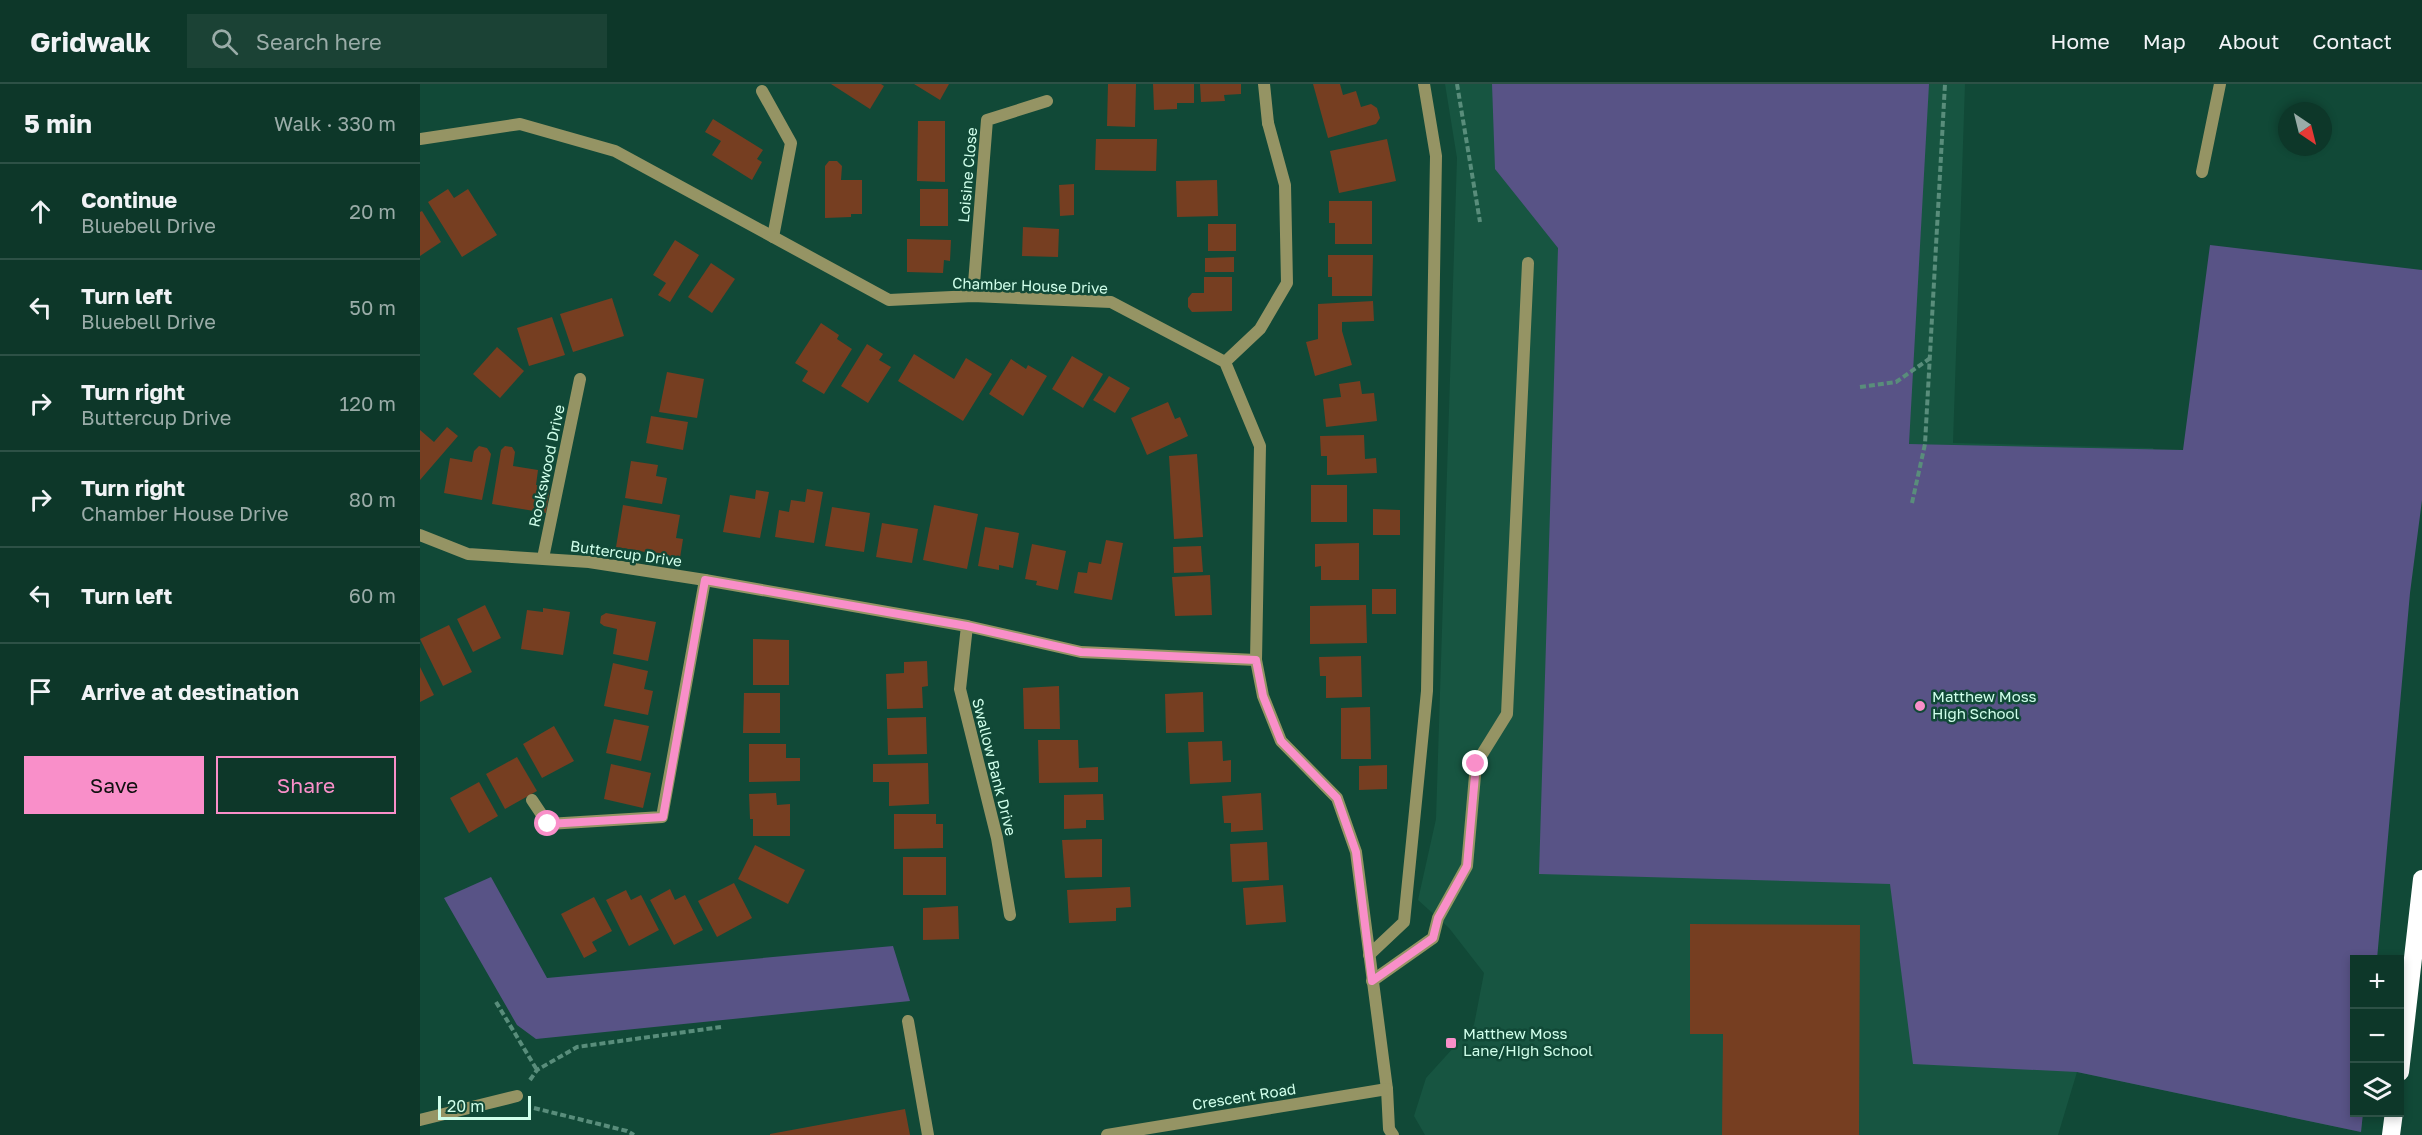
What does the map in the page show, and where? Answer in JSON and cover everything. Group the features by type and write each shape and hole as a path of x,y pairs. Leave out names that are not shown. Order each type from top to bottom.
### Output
{"highway":[{"path":"2401,1063 2422,879"},
{"path":"2391,1135 2393,1117"}],"street":[{"path":"1264,84 1268,123 1285,185 1287,283 1260,329 1226,362 1260,446 1256,660 1263,696 1281,741 1337,798 1356,852 1387,1089 1389,1129 1393,1135"},
{"path":"1369,955 1404,921 1427,691 1436,156 1424,84"},
{"path":"2202,172 2220,84"},
{"path":"762,91 791,143 773,237"},
{"name":"Loisine Close","path":"973,296 987,120 1047,101"},
{"name":"Chamber House Drive","path":"420,140 520,124 615,151 889,300 973,296 1111,302 1226,362"},
{"path":"1372,981 1433,938 1438,918 1467,866 1476,764 1507,714 1527,263"},
{"name":"Rookswood Drive","path":"543,558 580,379"},
{"name":"Buttercup Drive","path":"420,535 468,554 589,562 705,580 967,626 1081,652 1256,660"},
{"path":"532,800 548,824 663,817 705,580"},
{"name":"Swallow Bank Drive","path":"967,626 960,689 997,838 1010,915"},
{"path":"908,1021 928,1135"},
{"name":"Crescent Road","path":"1107,1135 1387,1089"},
{"path":"420,1120 517,1096"}],"path":[{"path":"1457,84 1480,222"},
{"path":"1912,503 1924,444 1945,84"},
{"path":"1860,387 1896,382 1929,359"},
{"path":"496,1002 537,1070"},
{"path":"634,1135 627,1131 524,1106 517,1096 537,1070 578,1047 721,1027"},
{"path":"622,1135 627,1131"}],"shaded area":[{"name":"Matthew Moss High School","path":"1445,84 1965,84 1953,443 2153,448 2375,955 2350,955 2350,1117 2363,1117 2361,1132 2077,1072 2058,1135 1425,1135 1414,1116 1426,1078 1474,1025 1484,973 1449,928 1418,900 1436,819 1457,158"},
{"name":"Matthew Moss High School","path":"1492,84 1929,84 1909,444 2183,450 2210,245 2422,270 2422,500 2410,593 2377,955 2350,955 2350,1117 2363,1117 2361,1132 2077,1072 1913,1064 1890,884 1539,874 1558,248 1495,169"},
{"path":"491,877 547,978 893,946 910,1001 536,1039 517,1025 444,898"}],"building":[{"path":"831,84 881,84 884,86 870,109"},
{"path":"914,84 949,84 940,100"},
{"path":"1108,84 1136,84 1135,127 1107,126"},
{"path":"1153,84 1194,84 1194,103 1177,103 1177,109 1154,110"},
{"path":"1200,84 1241,84 1241,94 1224,95 1225,101 1201,102"},
{"path":"1313,84 1340,84 1343,95 1356,91 1361,107 1371,104 1377,108 1380,118 1376,124 1328,138"},
{"path":"713,119 763,150 757,159 762,162 752,180 712,155 721,141 705,132"},
{"path":"918,121 945,121 945,182 917,181"},
{"path":"1096,139 1157,139 1156,171 1095,170"},
{"path":"1387,139 1396,181 1339,193 1330,151"},
{"path":"829,161 837,161 842,166 841,180 862,180 862,214 851,214 851,217 825,218 825,166"},
{"path":"1217,180 1218,216 1177,217 1176,181"},
{"path":"1074,184 1074,215 1060,216 1059,185"},
{"path":"448,189 454,198 468,189 497,235 462,257 428,202"},
{"path":"920,189 948,189 948,226 920,226"},
{"path":"1329,201 1372,201 1372,244 1335,244 1335,223 1329,223"},
{"path":"422,211 441,242 420,256 420,212"},
{"path":"1208,224 1236,224 1236,251 1208,251"},
{"path":"1023,227 1059,229 1058,257 1022,256"},
{"path":"907,239 951,240 950,261 944,260 943,273 907,272"},
{"path":"675,240 699,255 670,302 658,295 666,283 653,275"},
{"path":"1328,255 1373,255 1372,296 1332,296 1332,277 1328,277"},
{"path":"1234,257 1234,272 1205,272 1205,258"},
{"path":"711,263 735,279 712,313 688,297"},
{"path":"1204,277 1232,277 1232,311 1192,312 1188,307 1188,298 1192,293 1204,293"},
{"path":"612,298 624,336 573,352 560,314"},
{"path":"1373,301 1374,321 1342,322 1342,331 1352,365 1315,376 1306,342 1318,339 1318,304"},
{"path":"552,317 565,355 529,366 517,328"},
{"path":"821,323 839,335 837,339 852,349 824,394 802,381 808,371 795,363"},
{"path":"867,344 883,354 879,360 891,367 868,403 841,386"},
{"path":"497,347 524,371 500,398 473,374"},
{"path":"914,354 954,379 966,358 992,374 963,421 898,381"},
{"path":"1072,356 1103,374 1083,408 1052,389"},
{"path":"1011,359 1026,369 1028,365 1047,376 1023,416 989,394"},
{"path":"667,372 704,379 697,418 659,412"},
{"path":"1109,376 1130,388 1115,413 1093,400"},
{"path":"1360,381 1362,394 1374,393 1377,421 1326,427 1323,399 1341,397 1339,384"},
{"path":"1168,402 1175,419 1180,417 1188,436 1147,455 1131,418"},
{"path":"651,416 688,422 683,450 646,443"},
{"path":"447,427 458,436 420,480 420,430 434,442"},
{"path":"1364,435 1365,459 1376,458 1377,473 1327,475 1327,456 1321,456 1320,436"},
{"path":"479,446 487,448 491,454 482,500 444,493 450,458 472,462 474,451"},
{"path":"505,446 512,447 515,452 513,466 538,470 536,485 550,487 546,513 492,504 501,450"},
{"path":"1197,454 1203,537 1174,539 1169,456"},
{"path":"631,461 658,465 656,476 667,478 662,504 625,498"},
{"path":"1311,485 1347,485 1347,522 1311,522"},
{"path":"807,489 823,492 814,543 775,537 779,510 789,512 791,500 805,502"},
{"path":"756,490 769,492 760,538 723,532 730,495 755,499"},
{"path":"623,505 680,515 676,538 683,539 680,558 616,547"},
{"path":"934,505 978,514 967,569 923,560"},
{"path":"832,507 870,513 864,552 825,546"},
{"path":"1373,509 1400,510 1400,535 1373,535"},
{"path":"882,523 918,529 912,563 876,557"},
{"path":"985,527 1019,533 1013,568 999,565 999,570 978,566"},
{"path":"1106,540 1123,543 1112,600 1074,593 1078,572 1087,573 1089,562 1101,564"},
{"path":"1359,543 1359,580 1321,580 1321,566 1315,567 1315,544"},
{"path":"1032,544 1066,551 1058,590 1036,585 1037,581 1025,579"},
{"path":"1201,546 1203,572 1174,573 1173,547"},
{"path":"1210,575 1212,615 1175,616 1172,577"},
{"path":"1372,589 1396,589 1396,614 1372,614"},
{"path":"485,605 501,638 473,652 457,619"},
{"path":"1366,605 1367,643 1310,644 1310,606"},
{"path":"543,608 570,612 563,655 521,649 527,610 543,612"},
{"path":"606,613 656,622 648,661 613,654 617,629 600,623 601,616"},
{"path":"449,625 472,672 443,686 420,639"},
{"path":"753,639 789,640 789,685 753,685"},
{"path":"1361,656 1362,697 1326,698 1326,676 1320,676 1319,657"},
{"path":"927,661 928,686 922,687 923,708 887,709 886,674 904,673 904,662"},
{"path":"613,663 648,671 644,689 653,691 648,715 604,706"},
{"path":"420,667 434,695 420,702"},
{"path":"1059,686 1060,729 1024,729 1023,688"},
{"path":"1203,692 1204,732 1166,733 1165,694"},
{"path":"744,693 780,693 780,733 743,733"},
{"path":"1370,707 1371,759 1341,759 1341,708"},
{"path":"926,717 927,754 888,755 887,718"},
{"path":"614,719 649,726 641,761 606,753"},
{"path":"554,726 574,761 542,778 523,744"},
{"path":"1038,740 1078,740 1079,768 1098,767 1098,782 1039,783"},
{"path":"1222,741 1223,761 1231,760 1231,782 1190,784 1188,742"},
{"path":"749,744 786,744 786,758 800,758 800,781 749,782"},
{"path":"517,757 537,791 505,809 486,774"},
{"path":"928,763 929,804 889,806 889,782 873,782 873,764"},
{"path":"611,764 651,773 643,808 604,799"},
{"path":"1387,765 1387,789 1359,790 1359,766"},
{"path":"479,782 498,816 469,833 450,798"},
{"path":"776,793 777,805 790,804 790,836 753,836 749,794"},
{"path":"1261,793 1263,830 1231,832 1231,823 1224,823 1222,796"},
{"path":"1103,794 1104,820 1086,820 1086,828 1064,829 1064,795"},
{"path":"894,814 936,814 936,824 943,824 943,848 894,849"},
{"path":"1102,839 1102,877 1065,878 1062,840"},
{"path":"1267,842 1269,880 1232,882 1230,844"},
{"path":"755,845 805,870 788,904 738,879"},
{"path":"903,857 946,857 946,895 903,895"},
{"path":"734,883 752,918 717,937 698,901"},
{"path":"1283,885 1286,922 1246,925 1243,888"},
{"path":"1130,887 1131,907 1116,908 1116,921 1069,923 1067,890"},
{"path":"670,889 675,900 685,895 703,930 674,945 650,900"},
{"path":"626,890 631,900 641,895 659,930 629,946 606,900"},
{"path":"594,897 612,931 592,942 597,951 584,958 561,914"},
{"path":"958,906 959,939 923,940 923,908"},
{"path":"1690,924 1860,925 1859,1135 1722,1135 1723,1034 1690,1034"},
{"path":"905,1109 910,1135 770,1135 770,1134"}],"place":[{"name":"Matthew Moss High School","path":"1920,706"},
{"name":"Matthew Moss Lane/High School","path":"1451,1043"}],"route":[{"path":"548,824 663,817 705,580 967,626 1081,652 1256,660 1263,696 1281,741 1337,798 1356,852 1372,981 1433,938 1438,918 1467,866 1476,764"}]}
